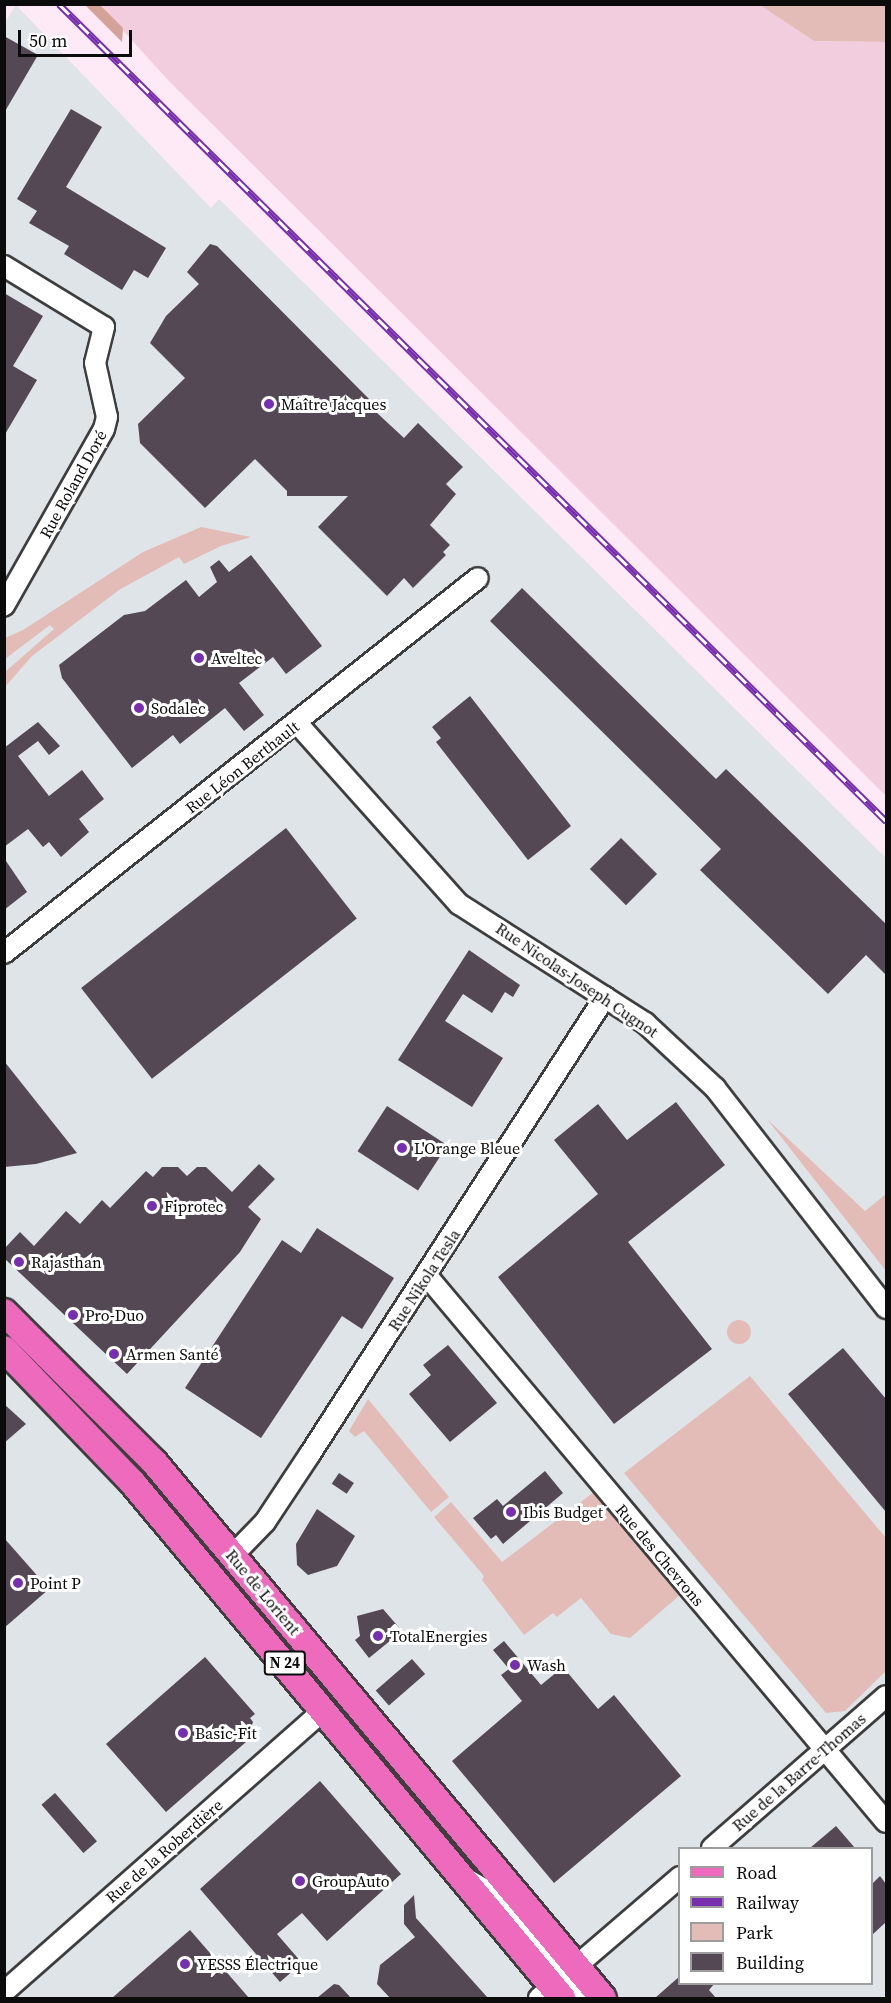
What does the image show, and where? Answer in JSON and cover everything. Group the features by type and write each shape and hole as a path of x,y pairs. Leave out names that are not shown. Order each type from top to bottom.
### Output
{"main road":[{"name":"Rue de Lorient","path":"4,1312 136,1442 603,1998"},
{"name":"Rue de Lorient","path":"4,1349 109,1455 463,1877 552,1995"}],"street":[{"name":"Rue Roland Doré","path":"4,266 104,327 95,363 107,417 104,429 4,606"},
{"name":"Rue Léon Berthault","path":"4,953 478,578"},
{"name":"Rue Nicolas-Joseph Cugnot","path":"297,723 459,904 605,997 660,1035 719,1092 886,1308"},
{"name":"Rue Nikola Tesla","path":"232,1555 265,1522 427,1276 605,997"},
{"name":"Rue des Chevrons","path":"427,1276 826,1749"},
{"name":"Rue de la Barre-Thomas","path":"713,1847 886,1696"},
{"name":"Rue de la Roberdière","path":"4,1992 324,1710"},
{"path":"826,1749 886,1821"},
{"name":"Rue de Lorient","path":"463,1877 499,1898 555,1966 567,1971 577,1968"},
{"path":"552,1995 577,1968 678,1879"},
{"path":"552,1995 569,1987 583,1998"}],"shaded area":[{"path":"760,4 814,41 886,42 886,796 167,79 100,5"},
{"path":"16,5 211,208 219,199 886,858 886,1998 5,1998 4,24"},
{"path":"85,5 100,5 123,28 122,42"}],"green space":[{"path":"760,5 886,5 886,42 814,41"},
{"path":"201,527 251,537 221,546 184,564 179,557 119,590 32,656 5,687 5,672 54,629 50,625 5,659 5,638 23,630 143,552"},
{"path":"767,1119 865,1211 886,1194 886,1271"},
{"path":"739,1320 747,1324 751,1332 747,1340 739,1344 731,1340 727,1332 731,1324"},
{"path":"750,1376 886,1538 886,1671 845,1711 826,1713 624,1473"},
{"path":"368,1399 449,1497 431,1512 364,1431 355,1437 349,1431"},
{"path":"594,1492 680,1595 630,1638 611,1634 581,1598 557,1617 553,1613 524,1635 482,1580 484,1576 434,1517 451,1502 502,1562"}],"building":[{"path":"4,36 38,55 4,113"},
{"path":"71,109 102,127 66,187 166,248 148,278 134,270 122,290 64,254 69,246 29,223 37,211 17,199"},
{"path":"210,244 217,246 379,409 376,412 404,438 418,423 463,467 446,484 456,494 430,525 450,545 443,552 446,555 413,588 404,578 387,596 318,527 348,496 287,496 287,491 255,459 205,508 140,443 138,424 185,378 150,343 166,316 199,284 187,272"},
{"path":"4,293 43,316 13,366 37,380 4,436"},
{"path":"251,555 322,646 286,674 273,657 239,683 264,715 244,731 225,708 180,744 173,735 132,768 62,678 59,665 124,615 145,611 186,580 199,597 217,582 210,567 219,560 229,572"},
{"path":"522,588 716,779 726,769 886,924 886,975 866,955 828,994 700,870 721,849 490,621"},
{"path":"470,696 571,826 528,860 436,742 441,738 432,727"},
{"path":"38,722 60,746 49,755 38,741 18,756 49,796 82,770 104,799 79,819 89,832 61,857 49,842 43,847 28,829 4,847 4,748"},
{"path":"286,828 357,919 152,1079 81,988"},
{"path":"621,838 657,874 626,905 590,869"},
{"path":"4,858 27,892 4,910"},
{"path":"469,950 520,985 513,997 505,992 492,1013 463,994 445,1021 503,1058 472,1107 398,1060"},
{"path":"4,1061 77,1153 36,1164 4,1167"},
{"path":"676,1102 725,1165 628,1242 712,1349 614,1424 498,1277 598,1194 554,1140 598,1104 627,1140"},
{"name":"L'Orange Bleue","path":"387,1106 447,1145 418,1191 358,1151"},
{"path":"259,1164 275,1179 248,1207 261,1219 240,1252 127,1374 4,1258 4,1249 20,1232 34,1246 66,1211 80,1224 102,1200 110,1208 146,1171 153,1177 162,1167 178,1167 187,1176 197,1167 206,1167 232,1192"},
{"path":"317,1228 394,1278 362,1329 342,1316 261,1438 185,1388 282,1240 301,1253"},
{"path":"448,1345 497,1403 450,1442 409,1394 431,1375 423,1365"},
{"path":"843,1348 886,1399 886,1512 788,1394"},
{"path":"4,1404 26,1424 4,1443"},
{"name":"Ibis Budget","path":"545,1471 563,1493 503,1544 496,1535 491,1539 473,1518 497,1499 503,1506"},
{"path":"339,1473 354,1483 347,1494 332,1484"},
{"path":"317,1509 355,1536 337,1566 308,1575 297,1565 296,1544"},
{"path":"4,1538 49,1589 4,1628"},
{"name":"TotalEnergies","path":"383,1609 402,1631 369,1658 355,1640 360,1636 357,1616"},
{"path":"504,1641 541,1685 563,1667 598,1709 614,1695 681,1776 554,1883 452,1761 522,1701 501,1675 509,1669 493,1650"},
{"name":"Basic-Fit","path":"205,1657 255,1714 250,1718 253,1722 246,1742 166,1812 106,1744"},
{"path":"412,1659 425,1674 389,1706 376,1690"},
{"name":"GroupAuto","path":"320,1781 401,1874 327,1941 302,1913 277,1934 302,1963 280,1982 200,1889"},
{"path":"55,1793 97,1841 83,1853 41,1805"},
{"path":"836,1826 854,1847 811,1847"},
{"path":"880,1876 886,1884 886,1922 873,1934 873,1883"},
{"path":"414,1895 416,1918 488,1998 390,1998 377,1984 380,1965 415,1937 404,1924 404,1905"},
{"name":"YESSS Électrique","path":"190,1930 249,1998 112,1998"},
{"path":"678,1978 678,1985 713,1985 709,1990 716,1998 655,1998"},
{"path":"334,1984 339,1985 351,1998 317,1998"}],"railway":[{"path":"59,4 886,821"}],"place":[{"name":"Maître Jacques","path":"269,404"},
{"name":"Aveltec","path":"199,658"},
{"name":"Sodalec","path":"139,708"},
{"name":"L'Orange Bleue","path":"402,1148"},
{"name":"Fiprotec","path":"152,1206"},
{"name":"Rajasthan","path":"19,1262"},
{"name":"Pro-Duo","path":"73,1315"},
{"name":"Armen Santé","path":"114,1354"},
{"name":"Ibis Budget","path":"511,1512"},
{"name":"Point P","path":"18,1583"},
{"name":"TotalEnergies","path":"378,1636"},
{"name":"Wash","path":"515,1665"},
{"name":"Basic-Fit","path":"183,1733"},
{"name":"GroupAuto","path":"300,1881"},
{"name":"YESSS Électrique","path":"185,1964"}]}
